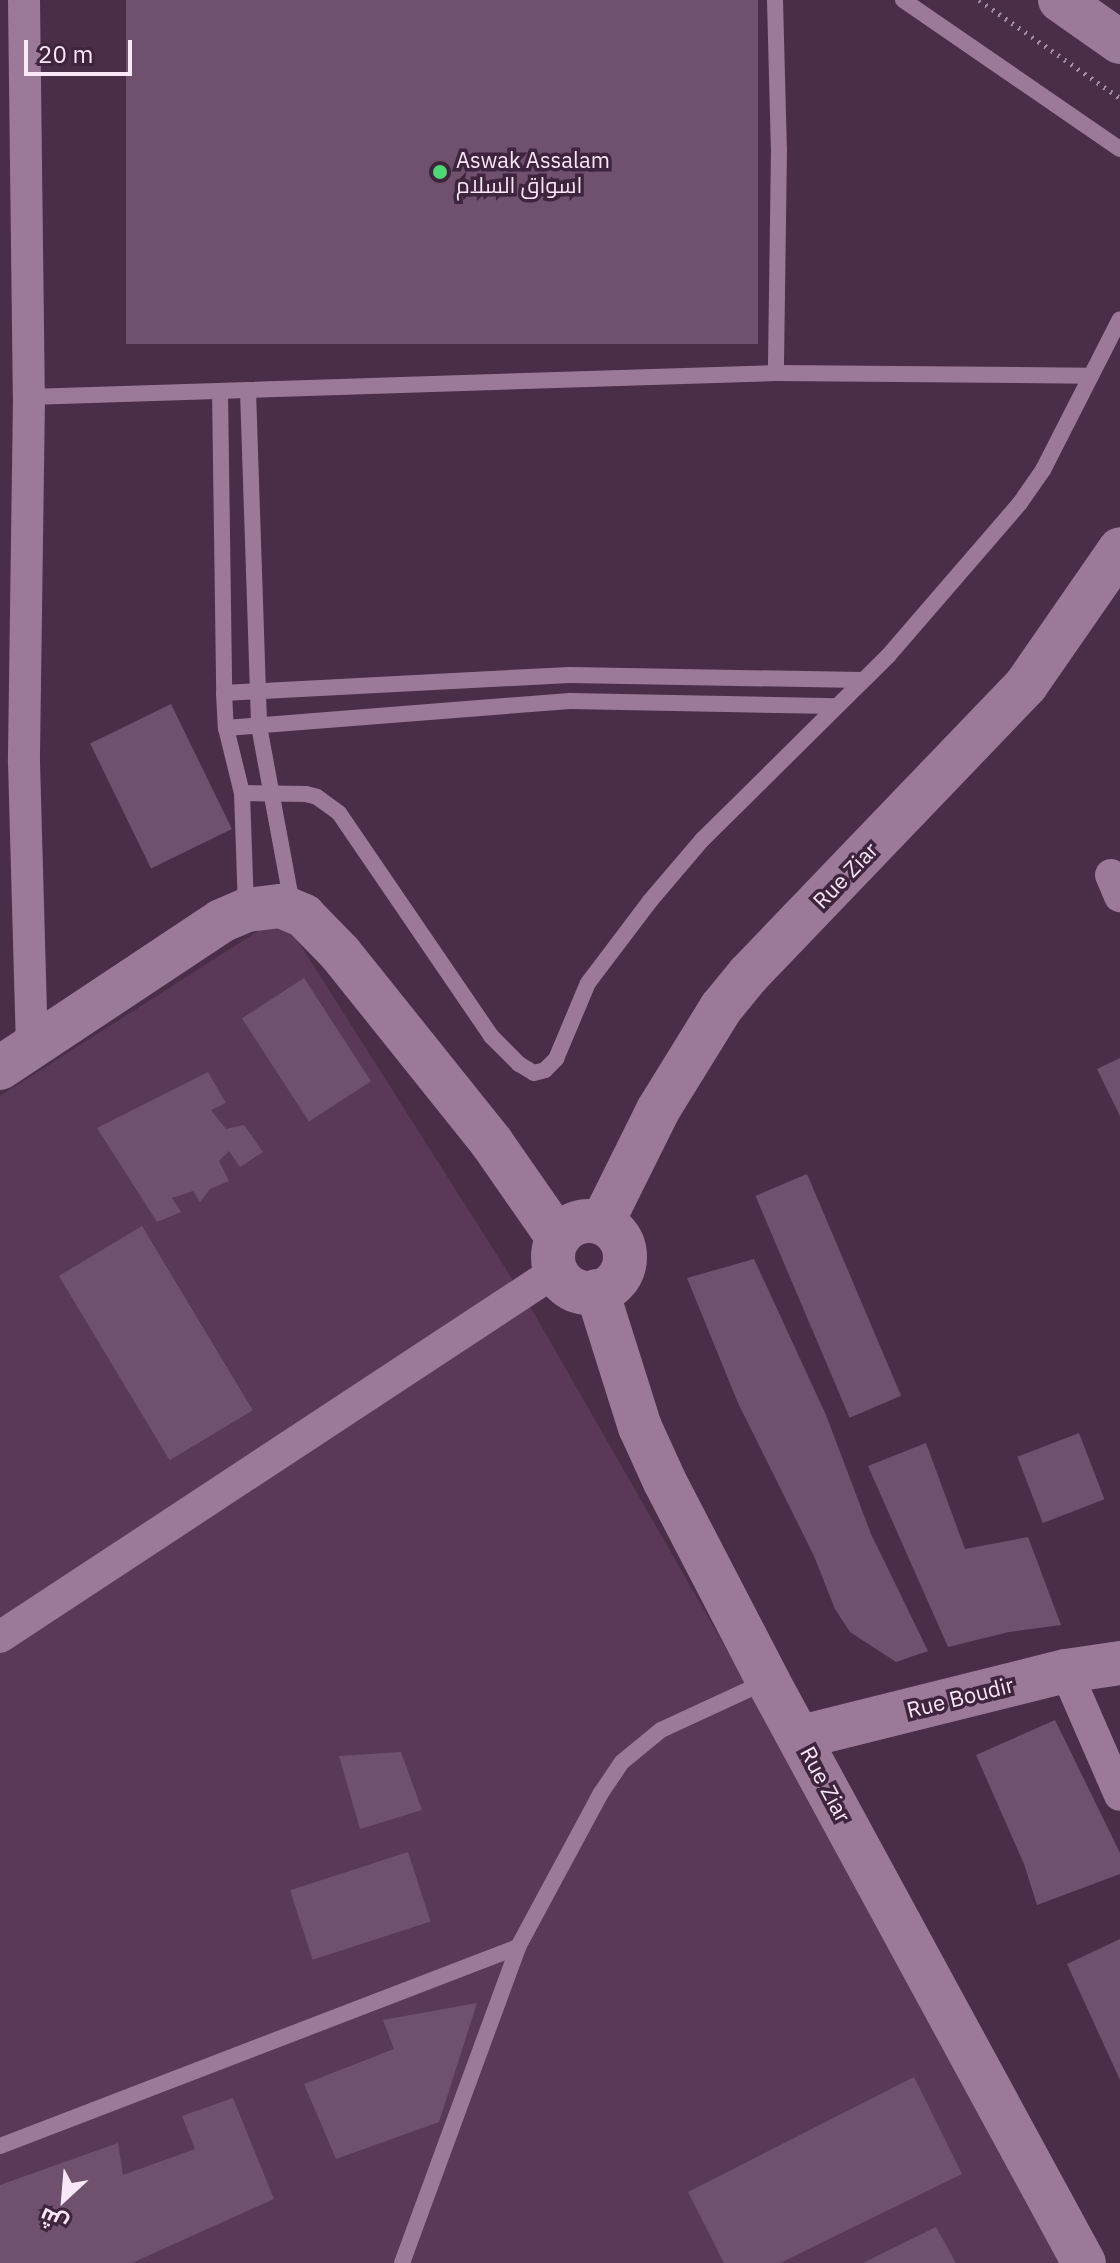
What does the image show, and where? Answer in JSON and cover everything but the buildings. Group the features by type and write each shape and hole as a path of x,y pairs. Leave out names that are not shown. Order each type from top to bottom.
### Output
{"main road":[{"path":"1060,0 1120,42"},
{"name":"Rue Ziar","path":"602,1223 658,1110 721,1008 748,975 1026,685 1120,549"},
{"path":"16,1058 221,921 247,910 268,906 293,909 316,926 349,964 492,1143 557,1254 573,1288 597,1291 613,1283 624,1259 617,1234 602,1223 577,1223 557,1254"},
{"name":"Rue Ziar","path":"597,1291 640,1427 768,1681 1084,2263"},
{"name":"Rue Boudir","path":"801,1737 1066,1671 1120,1663"}],"street":[{"path":"0,36 24,8"},
{"path":"16,1058 12,755 14,398 24,8"},
{"path":"0,1637 557,1254"},
{"path":"1066,1671 1120,1795"}],"lane":[{"path":"775,0 779,149 776,373"},
{"path":"903,0 1120,149"},
{"path":"242,793 317,797 339,813 491,1036 519,1064 534,1073 545,1070 556,1059 588,983 650,901 702,840 863,680 1020,503 1043,470 1120,319"},
{"path":"14,398 776,373 1091,376"},
{"path":"220,391 224,693 226,728 242,793 247,910"},
{"path":"248,391 259,726 293,909"},
{"path":"224,693 570,675 863,680"},
{"path":"570,675 570,701"},
{"path":"654,676 655,703"},
{"path":"744,678 744,704"},
{"path":"487,679 488,706"},
{"path":"408,682 411,712"},
{"path":"331,688 333,718"},
{"path":"226,728 570,701 837,706"},
{"path":"402,2263 518,1947 601,1793 622,1762 661,1730 768,1681"},
{"path":"0,2146 518,1947"}],"path":[{"path":"979,0 1120,98"}],"shaded area":[{"path":"282,916 535,1315 1078,2263 0,2263 0,1096"}],"place":[{"name":"Aswak Assalam اسواق السلام","path":"440,172"}]}
